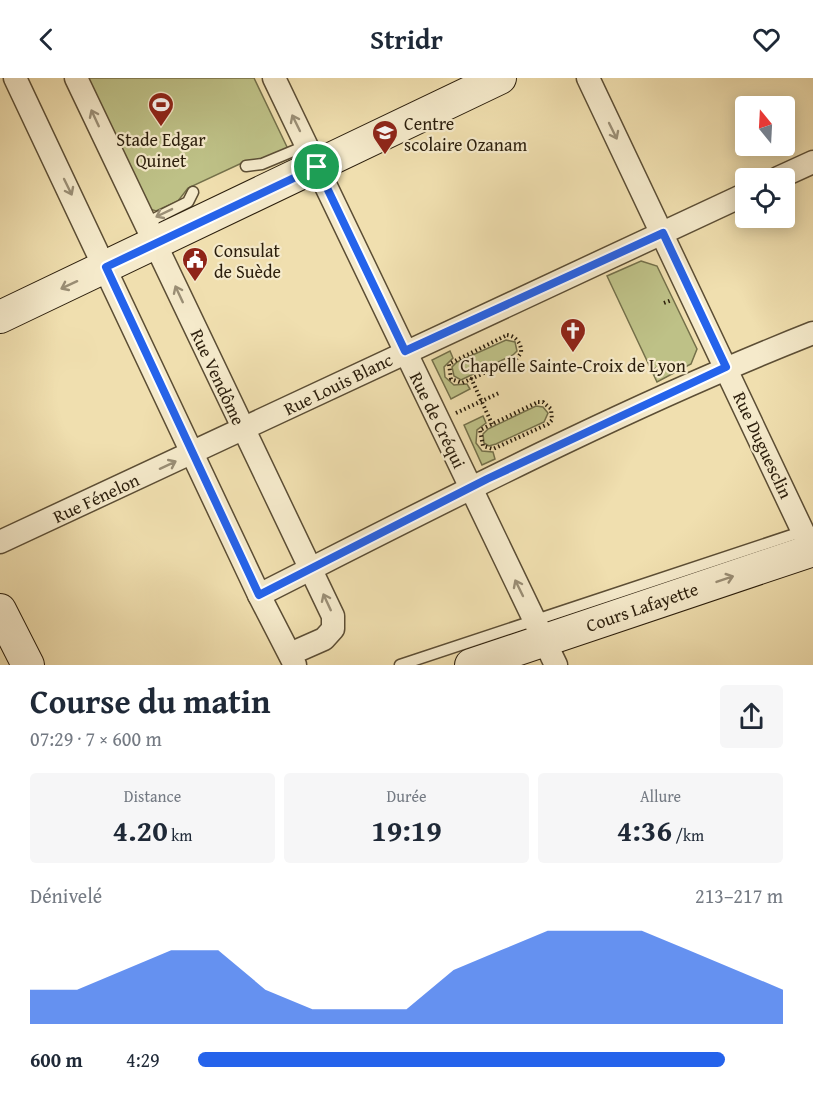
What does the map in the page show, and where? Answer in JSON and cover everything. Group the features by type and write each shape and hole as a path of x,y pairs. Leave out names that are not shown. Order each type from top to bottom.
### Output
{"street":[{"name":"Rue Vendôme","path":"15,78 259,595 292,660 324,639 333,629 333,616 76,78"},
{"name":"Rue de Créqui","path":"274,78 545,642"},
{"path":"0,317 500,78"},
{"name":"Rue Duguesclin","path":"588,78 811,543"},
{"path":"795,170 813,162"},
{"name":"Rue Louis Blanc","path":"193,454 405,351 735,199"},
{"path":"259,595 471,488 726,367 813,333"},
{"name":"Rue Fénelon","path":"0,542 193,454"},
{"name":"Cours Lafayette","path":"471,665 545,642 811,543"},
{"path":"0,609 28,665"}],"lane":[{"path":"246,166 262,164 298,149 317,167"},
{"path":"155,244 154,219 188,202 193,192"},
{"path":"400,665 545,642"}],"path":[{"path":"507,336 516,339 522,348 517,358 471,378 462,382 451,379 449,364 507,336"},
{"path":"650,360 658,377"},
{"path":"471,378 492,424"},
{"path":"439,422 499,393"},
{"path":"538,402 548,405 553,415 548,424 493,449 483,446 479,435 480,430 492,424 538,402"}],"green space":[{"path":"88,78 254,78 288,149 252,162 244,162 188,188 178,201 156,211 150,209"},
{"path":"641,261 657,266 697,349 691,364 657,382 607,276"},
{"path":"506,340 515,342 517,351 513,355 461,380 454,376 452,367 457,362"},
{"path":"450,351 453,358 444,367 445,377 454,385 467,384 470,389 451,399 432,360"},
{"path":"536,406 543,407 548,413 544,422 496,444 489,446 484,443 483,434 488,429"},
{"path":"483,416 486,423 477,430 476,443 482,451 493,452 495,459 482,465 464,425"}],"place":[{"name":"Stade Edgar Quinet","path":"161,128"},
{"name":"Centre scolaire Ozanam","path":"385,156"},
{"name":"Consulat de Suède","path":"195,283"},
{"name":"Chapelle Sainte-Croix de Lyon","path":"573,354"}],"route":[{"path":"317,167 405,351 663,233 726,367 487,479 259,595 106,267 317,167"}]}
